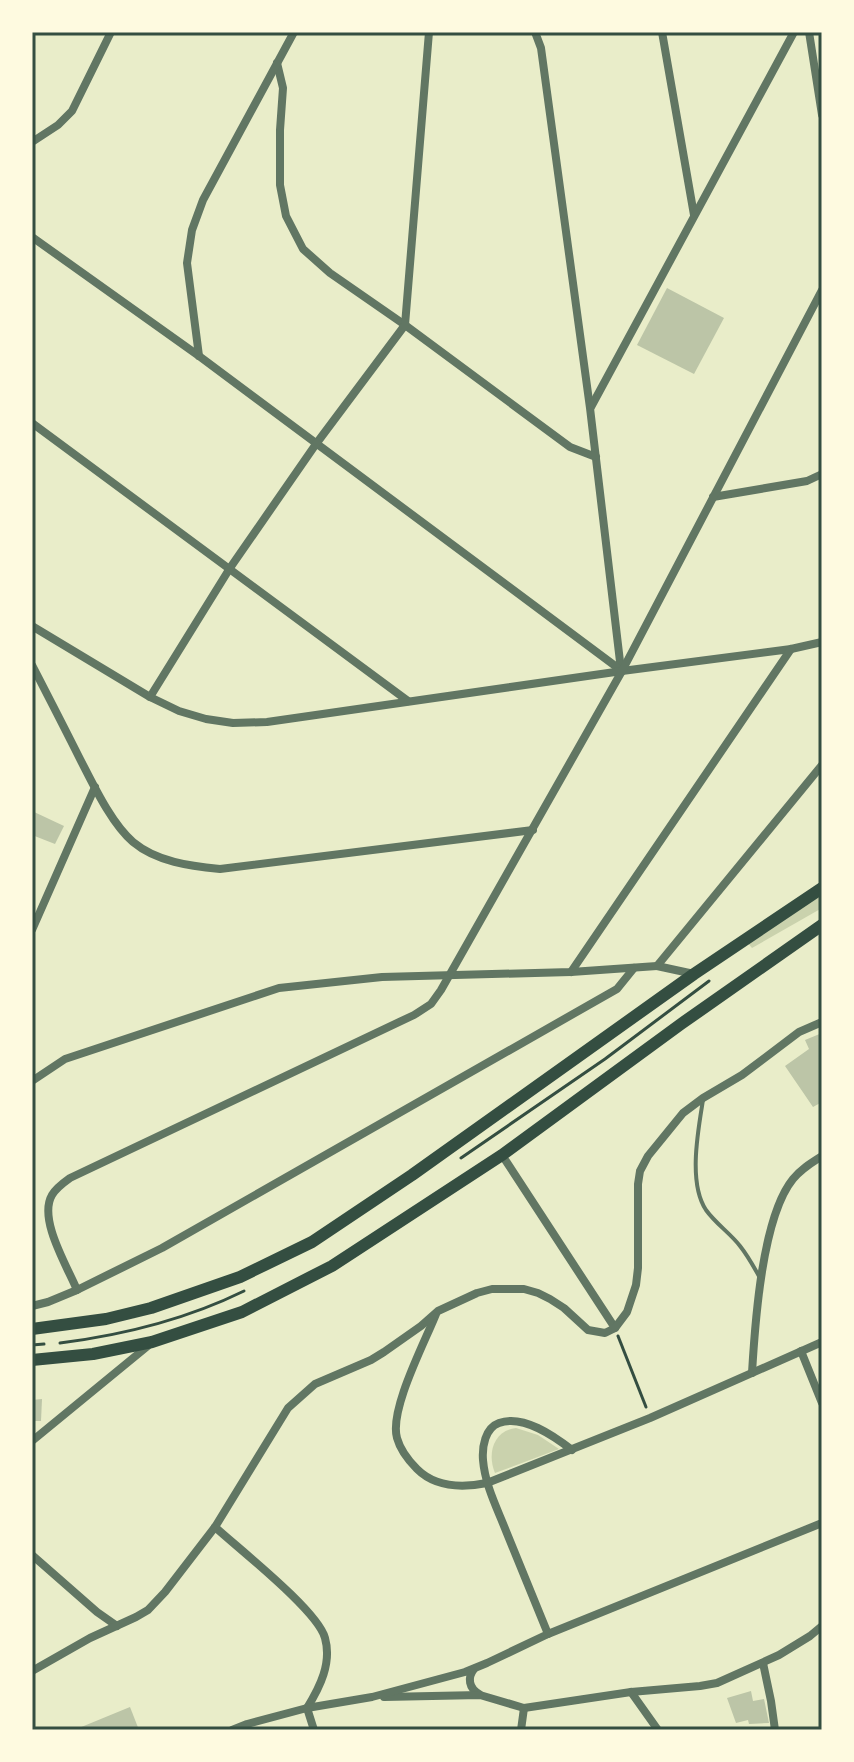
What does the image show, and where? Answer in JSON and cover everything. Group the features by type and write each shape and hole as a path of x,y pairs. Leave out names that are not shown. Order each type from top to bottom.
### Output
{"main road":[{"path":"32,1329 106,1319 151,1308 240,1277 312,1242 822,888"},
{"path":"32,1360 93,1354 152,1342 242,1312 332,1266 502,1155 822,925"}],"street":[{"path":"32,142 58,125 72,111 111,32"},
{"path":"199,356 187,263 192,230 203,200 294,32"},
{"path":"150,697 230,568 316,444 405,325 429,32"},
{"path":"535,32 541,48 622,671"},
{"path":"662,32 694,215"},
{"path":"590,408 794,32"},
{"path":"809,32 822,115"},
{"path":"277,63 283,88 280,185 286,216 303,249 330,273 570,447 596,457"},
{"path":"32,237 199,356 622,671"},
{"path":"77,1290 49,1225 47,1211 50,1197 59,1186 70,1178 414,1015 431,1004 622,671 822,290"},
{"path":"32,423 408,701"},
{"path":"713,497 807,481 822,474"},
{"path":"32,626 179,711 233,723 267,722 791,649 822,642"},
{"path":"571,972 791,649"},
{"path":"32,665 114,819 132,841 156,856 188,866 220,869 533,830"},
{"path":"657,966 822,765"},
{"path":"32,930 95,787"},
{"path":"32,1081 65,1059 279,988 382,977 571,972 657,966 694,974"},
{"path":"32,1306 77,1290 162,1248 617,989 634,968"},
{"path":"32,1671 148,1610 215,1527 288,1408 315,1384 371,1360 438,1311 492,1289 524,1289 550,1299 588,1330 605,1333 615,1328 627,1312 636,1285 638,1184 640,1171 648,1156 683,1113 742,1075 799,1032 822,1022"},
{"path":"502,1155 615,1328"},
{"path":"752,1373 761,1279 772,1225 783,1193 800,1170 822,1156"},
{"path":"438,1311 400,1402 395,1425 396,1436 408,1460 427,1478 450,1485 487,1483 650,1418 822,1342"},
{"path":"32,1441 152,1342"},
{"path":"801,1351 822,1403"},
{"path":"548,1634 487,1483 483,1459 485,1440 493,1426 503,1421 521,1422 561,1441 572,1450"},
{"path":"232,1730 307,1708 372,1697 474,1668 548,1634 822,1523"},
{"path":"215,1527 307,1610 323,1631 326,1665 319,1689 307,1708 314,1730"},
{"path":"32,1555 117,1626"},
{"path":"372,1697 480,1695 524,1708 717,1683 763,1663 822,1626"},
{"path":"763,1663 775,1730"},
{"path":"474,1668 470,1683 480,1695"},
{"path":"631,1692 658,1730"},
{"path":"521,1730 524,1708"}],"lane":[{"path":"703,1098 696,1164 701,1197 705,1209 739,1245 761,1279"}],"path":[{"path":"619,1338 646,1409"}],"green space":[{"path":"822,895 822,908 752,948 746,941"},
{"path":"516,1428 538,1435 559,1449 495,1473 492,1458 494,1444 502,1434"}],"building":[{"path":"667,288 724,318 694,374 637,345"},
{"path":"32,811 64,826 55,844 32,835"},
{"path":"822,1033 822,1102 813,1107 785,1066 809,1049 805,1040"},
{"path":"42,1399 41,1421 32,1421 32,1400"},
{"path":"751,1691 753,1701 764,1699 769,1723 749,1724 748,1720 736,1723 727,1698"},
{"path":"130,1707 139,1730 74,1730"}]}
